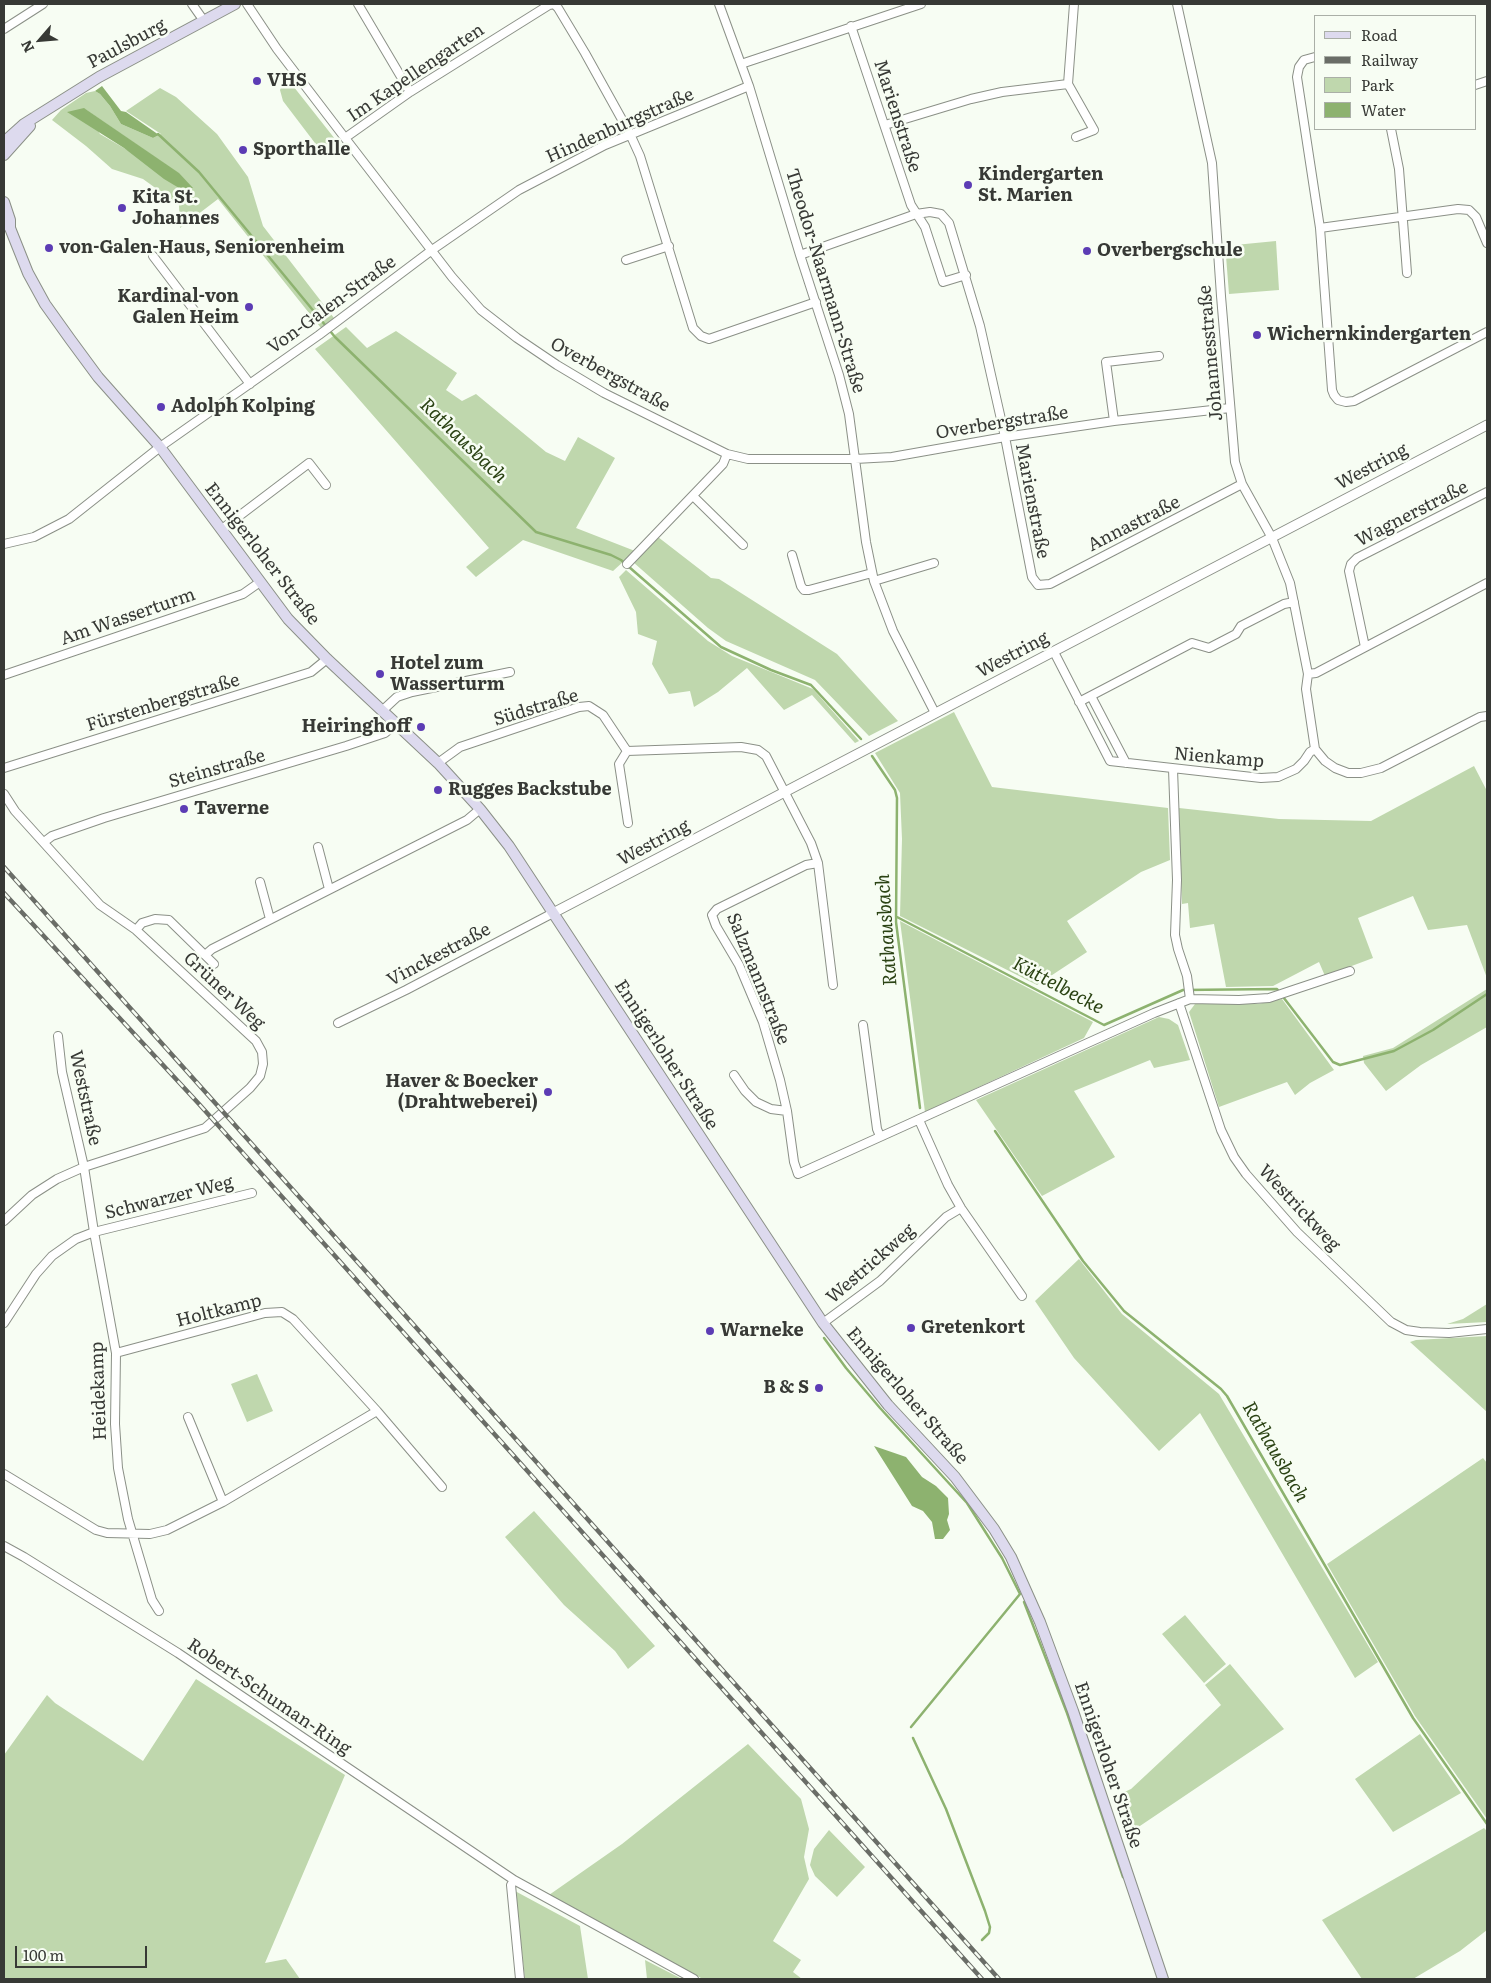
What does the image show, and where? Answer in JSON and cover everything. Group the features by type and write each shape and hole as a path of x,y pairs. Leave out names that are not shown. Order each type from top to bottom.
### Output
{"main road":[{"name":"Paulsburg","path":"4,142 15,131 99,77 235,4"},
{"name":"Paulsburg","path":"4,155 37,118"},
{"name":"Ennigerloher Straße","path":"4,202 10,220 7,224 28,273 45,304 98,377 160,447 288,619 327,659 398,723 438,763 480,809 509,846 823,1323 888,1405 975,1501 1011,1557 1040,1622 1073,1711 1163,1979"}],"street":[{"path":"4,29 43,4"},
{"path":"192,4 204,21"},
{"name":"Overbergstraße","path":"247,4 277,49 345,138 452,277 481,310 517,338 557,365 604,393 727,454 748,459 892,457 1114,420 1230,408"},
{"path":"358,4 410,92"},
{"name":"Im Kapellengarten","path":"345,138 410,92 540,10 554,4 585,53 630,134"},
{"name":"Theodor-Naarmann-Straße","path":"719,4 749,86 849,414 866,542 873,577 882,606 893,631 935,713"},
{"path":"741,64 920,4"},
{"path":"1074,4 1068,84 1094,130 1076,137"},
{"name":"Johannesstraße","path":"1177,4 1212,163 1235,462 1242,484 1272,538 1290,583 1308,674 1306,689 1315,749"},
{"name":"Marienstraße","path":"851,26 910,205 925,227 943,282 966,275"},
{"path":"1314,57 1304,60 1299,67 1297,77 1320,228 1332,390 1338,400 1354,401 1487,332"},
{"path":"885,126 994,94 1068,84"},
{"name":"Hindenburgstraße","path":"432,250 527,186 605,145 749,86"},
{"path":"1391,130 1399,169 1407,273"},
{"path":"630,134 640,156 693,328 701,336 708,339 816,302"},
{"path":"1320,228 1458,209 1469,210 1476,217 1487,243"},
{"name":"Marienstraße","path":"916,214 930,212 941,214 949,223 980,326 1005,437 1032,577 1038,585"},
{"path":"800,255 916,214"},
{"path":"626,260 669,246"},
{"name":"Von-Galen-Straße","path":"4,544 34,537 69,519 160,447 250,384 432,250"},
{"path":"153,256 250,384"},
{"path":"1114,420 1106,362 1159,356"},
{"name":"Westring","path":"553,913 1487,425"},
{"path":"627,564 723,464 727,454"},
{"path":"222,529 309,463 326,485"},
{"name":"Annastraße","path":"1038,585 1050,584 1242,484"},
{"name":"Wagnerstraße","path":"1365,647 1350,572 1351,564 1358,558 1487,492"},
{"path":"693,496 742,545"},
{"path":"792,555 801,586 804,590 934,563"},
{"name":"Am Wasserturm","path":"4,676 243,594 260,582"},
{"path":"1308,674 1316,672 1487,583"},
{"path":"1080,702 1192,643 1209,648 1236,634 1241,626 1284,604 1294,602"},
{"name":"Nienkamp","path":"1054,652 1110,762 1261,778 1278,777 1296,769 1310,752 1315,749"},
{"name":"Fürstenbergstraße","path":"4,768 311,672 327,659"},
{"path":"383,710 397,698 412,692 510,672"},
{"path":"1091,696 1126,763"},
{"name":"Südstraße","path":"438,763 460,747 579,707 589,706 603,715 627,750"},
{"path":"1315,749 1325,761 1335,768 1348,773 1361,773 1381,768 1480,717 1487,716"},
{"name":"Steinstraße","path":"44,842 52,836 104,818 385,733 398,723"},
{"path":"628,823 619,764 627,750 741,747 758,750 766,756 811,843 818,863 833,985"},
{"path":"1173,769 1177,880 1175,935 1187,976 1190,1000"},
{"name":"Grüner Weg","path":"4,794 15,811 100,905 136,930 256,1041 262,1052 260,1076 250,1088 205,1128 84,1167 57,1179 32,1195 4,1220"},
{"path":"205,955 212,949 468,820 480,809"},
{"path":"318,847 329,889"},
{"name":"Salzmannstraße","path":"818,863 806,865 717,909 712,915 716,926 739,966 772,1049 787,1111 794,1162 798,1174 880,1136"},
{"path":"260,882 270,920"},
{"name":"Vinckestraße","path":"338,1023 406,990 553,913"},
{"path":"136,930 142,923 155,919 169,920 214,964"},
{"path":"863,1025 877,1129 880,1136 1154,1013 1190,1000 1269,998 1350,971"},
{"name":"Westrickweg","path":"1179,1004 1221,1130 1234,1157 1246,1174 1297,1232 1391,1322 1406,1330 1450,1332 1487,1329"},
{"name":"Weststraße","path":"58,1036 66,1093 84,1167"},
{"path":"734,1075 756,1102 771,1109 787,1111"},
{"path":"918,1120 948,1185 961,1208 1022,1296"},
{"name":"Heidekamp","path":"84,1167 116,1353 115,1444 120,1476 133,1534 152,1600 159,1610"},
{"name":"Schwarzer Weg","path":"4,1323 36,1274 52,1256 76,1239 94,1232 252,1192"},
{"name":"Westrickweg","path":"823,1323 880,1281 946,1217 961,1208"},
{"name":"Holtkamp","path":"116,1353 265,1313 282,1312 293,1319 378,1411 442,1487"},
{"path":"4,1474 96,1530 108,1533 150,1534 167,1530 223,1502 378,1411"},
{"path":"188,1417 223,1502"},
{"name":"Robert-Schuman-Ring","path":"4,1546 178,1653 514,1880 694,1979"},
{"path":"514,1880 511,1885 520,1979"}],"green space":[{"path":"286,77 335,139 321,151 283,101 280,90"},
{"path":"160,88 176,97 217,134 248,177 263,226 334,318 321,328 218,199 180,228 179,205 143,179 112,169 52,120 61,110 86,93 95,91 110,106 121,124 153,138 161,134 126,111","holes":["85,109 178,173 192,188 100,134"]},
{"path":"1276,241 1279,290 1229,294 1226,256 1228,248 1235,245"},
{"path":"346,327 367,348 396,331 457,373 446,390 462,401 476,394 546,452 565,461 578,437 615,458 576,528 635,551 613,571 523,540 476,577 466,567 489,548 315,349"},
{"path":"658,537 711,578 719,579 837,654 898,721 869,736 815,680 726,641 708,628 633,562"},
{"path":"626,570 708,641 732,656 813,689 859,741 855,743 812,695 784,710 747,668 718,692 694,707 690,691 669,694 652,664 657,641 638,634 636,612 619,577"},
{"path":"954,712 992,787 1168,808 1170,860 1141,872 1067,921 1087,952 1037,985 900,916 902,839 900,793 875,753"},
{"path":"1474,766 1487,791 1487,978 1467,925 1428,930 1413,896 1358,918 1373,958 1325,976 1319,962 1273,986 1226,987 1214,924 1190,928 1188,903 1182,904 1179,808 1279,819 1371,821"},
{"path":"900,921 1093,1022 1084,1038 925,1112"},
{"path":"1487,989 1487,1027 1421,1065 1386,1091 1364,1063 1363,1056 1393,1048"},
{"path":"1282,999 1334,1070 1310,1083 1295,1095 1287,1082 1219,1107 1189,1012 1195,1004 1258,1004"},
{"path":"1159,1017 1169,1019 1178,1025 1190,1060 1154,1068 1150,1060 1074,1091 1115,1157 1042,1196 976,1100"},
{"path":"1079,1259 1122,1314 1219,1394 1378,1662 1355,1678 1200,1413 1159,1451 1074,1358 1035,1301"},
{"path":"1487,1304 1487,1322 1447,1324 1463,1319"},
{"path":"1487,1336 1487,1412 1410,1342 1416,1340"},
{"path":"257,1374 273,1411 247,1422 231,1384"},
{"path":"1483,1458 1487,1463 1487,1819 1415,1716 1327,1564"},
{"path":"534,1511 655,1646 628,1669 615,1651 564,1605 505,1537"},
{"path":"1185,1615 1226,1664 1204,1683 1162,1634"},
{"path":"1230,1664 1284,1729 1131,1832 1118,1795 1131,1789 1221,1705 1205,1685"},
{"path":"196,1679 345,1775 265,1963 286,1959 300,1979 4,1979 4,1755 47,1695 55,1703 143,1761"},
{"path":"1420,1734 1461,1793 1393,1832 1355,1779"},
{"path":"748,1744 801,1799 809,1829 804,1857 809,1879 773,1941 801,1960 793,1972 802,1979 701,1978 549,1895 622,1844"},
{"path":"1484,1828 1487,1831 1487,1930 1460,1951 1413,1979 1362,1979 1322,1920"},
{"path":"829,1830 865,1867 837,1897 815,1876 810,1865 814,1849"},
{"path":"515,1891 580,1926 588,1979 525,1979"},
{"path":"645,1960 682,1979 647,1979"}],"water":[{"path":"102,86 121,111 126,112 159,135 153,138 121,124 110,106 95,91"},
{"path":"84,108 179,173 193,188 179,188 164,179 124,148 67,112"},
{"path":"874,1446 906,1457 922,1477 936,1486 948,1498 949,1514 947,1520 950,1530 943,1539 935,1539 932,1522 923,1511 912,1506"}],"waterway":[{"name":"Rathausbach","path":"158,134 199,172 335,337 536,532 611,555 621,560 721,647 771,670 811,685 861,739"},
{"name":"Rathausbach","path":"872,756 895,790 897,798 896,922 920,1108"},
{"name":"Küttelbecke","path":"897,917 1104,1025 1183,990 1277,989 1333,1062 1340,1065 1394,1051 1433,1030 1487,994"},
{"name":"Rathausbach","path":"995,1131 1083,1261 1124,1311 1221,1389 1227,1396 1413,1718 1487,1824"},
{"path":"824,1338 846,1368 880,1408 967,1503 1002,1558 1020,1594 911,1727"},
{"path":"1024,1602 1067,1713 1123,1877"},
{"path":"913,1738 946,1809 985,1911 990,1927 989,1933 982,1940"}],"railway":[{"path":"4,867 999,1979"},
{"path":"4,893 199,1104 982,1979"}],"place":[{"name":"VHS","path":"257,81"},
{"name":"Sporthalle","path":"243,150"},
{"name":"Kindergarten St. Marien","path":"968,185"},
{"name":"Kita St. Johannes","path":"122,208"},
{"name":"von-Galen-Haus, Seniorenheim","path":"49,248"},
{"name":"Overbergschule","path":"1087,251"},
{"name":"Kardinal-von Galen Heim","path":"249,307"},
{"name":"Wichernkindergarten","path":"1257,335"},
{"name":"Adolph Kolping","path":"161,407"},
{"name":"Hotel zum Wasserturm","path":"380,674"},
{"name":"Heiringhoff","path":"421,727"},
{"name":"Rugges Backstube","path":"438,790"},
{"name":"Taverne","path":"184,809"},
{"name":"Haver & Boecker (Drahtweberei)","path":"548,1092"},
{"name":"Gretenkort","path":"911,1328"},
{"name":"Warneke","path":"710,1331"},
{"name":"B & S","path":"819,1388"}]}
